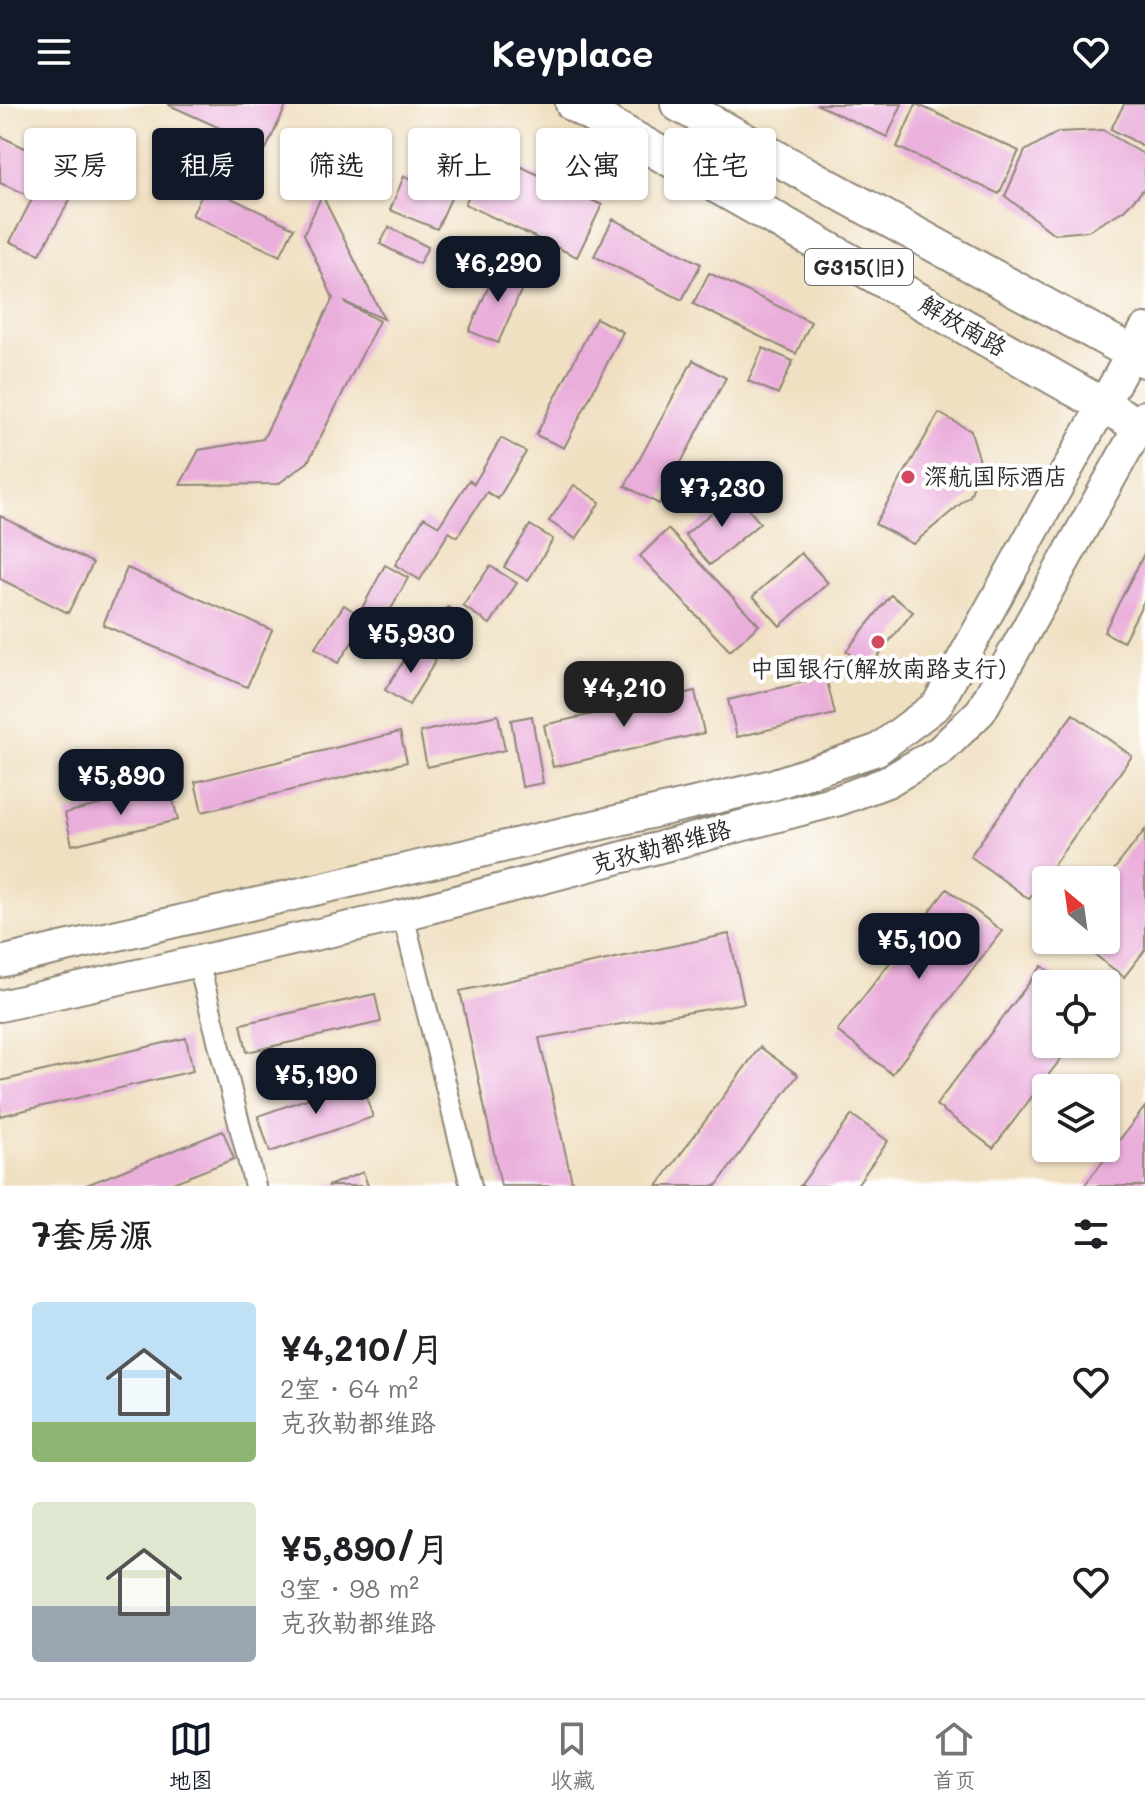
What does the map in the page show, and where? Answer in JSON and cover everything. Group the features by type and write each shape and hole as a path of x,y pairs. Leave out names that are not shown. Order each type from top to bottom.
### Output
{"main road":[{"name":"解放南路","path":"573,104 1104,406 1143,424"},
{"name":"G315(旧)","path":"678,104 1141,347"},
{"name":"克孜勒都维路","path":"0,962 772,785 877,750 937,705 1104,406 1141,347"},
{"name":"克孜勒都维路","path":"0,1006 403,915 839,800 887,782 940,751 981,711 1143,424"}],"street":[{"path":"403,915 471,1186"},
{"path":"198,961 255,1186"}],"building":[{"path":"167,104 287,104 266,149 264,128 220,128"},
{"path":"816,104 902,104 887,137"},
{"path":"916,104 1019,151 999,194 897,147"},
{"path":"1124,104 1145,104 1145,147 1111,129"},
{"path":"1103,130 1145,155 1145,188 1124,210 1088,231 1054,234 1005,196 1025,151 1058,132"},
{"path":"0,136 24,148 24,193 0,183"},
{"path":"520,166 536,174 536,200 591,200 602,205 577,257 465,204 467,200 520,200"},
{"path":"404,176 408,178 408,200 450,200 437,229 390,210"},
{"path":"31,200 70,200 40,254 10,242"},
{"path":"199,200 235,200 294,228 280,256 192,215"},
{"path":"320,200 324,200 384,319 344,302 379,321 308,462 278,484 180,485 199,450 263,439 333,298 304,234"},
{"path":"613,219 701,264 682,300 594,256"},
{"path":"389,227 428,247 419,264 380,244"},
{"path":"498,265 527,277 498,343 469,331"},
{"path":"709,273 811,322 796,354 693,304"},
{"path":"596,318 623,332 564,448 536,435"},
{"path":"763,348 793,361 778,394 748,381"},
{"path":"693,360 726,378 659,504 625,486"},
{"path":"939,413 971,431 981,465 970,496 913,544 875,524"},
{"path":"501,438 526,452 498,499 487,492 457,537 449,532 420,580 395,565 424,517 439,526 469,480 474,484"},
{"path":"574,485 600,502 576,539 549,521"},
{"path":"735,493 760,523 710,565 685,535"},
{"path":"0,516 93,563 68,613 0,579"},
{"path":"530,525 553,539 528,581 504,567"},
{"path":"668,529 759,625 730,651 640,556"},
{"path":"1145,552 1145,599 1123,642 1104,632"},
{"path":"801,553 828,583 780,626 753,596"},
{"path":"385,565 408,578 384,622 361,610"},
{"path":"490,566 517,583 490,624 463,606"},
{"path":"127,568 272,630 247,687 103,625"},
{"path":"891,595 913,612 868,668 846,651"},
{"path":"344,605 367,620 338,663 315,648"},
{"path":"448,607 472,621 450,660 426,647"},
{"path":"413,646 436,660 409,705 385,690"},
{"path":"826,677 835,714 737,737 728,700"},
{"path":"695,691 704,733 553,767 544,725"},
{"path":"1073,714 1132,756 1053,866 1032,866 1032,895 1029,899 970,856"},
{"path":"498,715 505,750 427,767 420,732"},
{"path":"532,716 543,783 522,787 511,720"},
{"path":"400,732 407,762 202,812 195,782"},
{"path":"170,788 178,820 72,845 65,813"},
{"path":"1145,830 1145,950 1124,977 1120,970 1115,970 1094,954 1120,954 1120,866 1117,866"},
{"path":"947,889 1002,931 892,1074 837,1031"},
{"path":"729,934 744,1003 539,1038 573,1186 501,1186 460,991"},
{"path":"1032,979 1032,1058 1061,1058 1049,1074 1032,1074 1032,1097 993,1148 936,1105"},
{"path":"375,994 381,1022 247,1052 241,1024"},
{"path":"186,1038 193,1071 0,1116 0,1081"},
{"path":"760,1047 798,1075 716,1186 657,1186"},
{"path":"360,1080 373,1117 270,1152 258,1116"},
{"path":"1145,1107 1145,1186 1084,1186 1103,1162 1120,1162 1120,1139"},
{"path":"852,1115 888,1141 856,1186 800,1186"},
{"path":"223,1131 234,1159 165,1186 84,1186"},
{"path":"363,1172 368,1186 328,1186"}],"place":[{"name":"深航国际酒店","path":"908,477"},
{"name":"中国银行(解放南路支行)","path":"878,642"}]}
